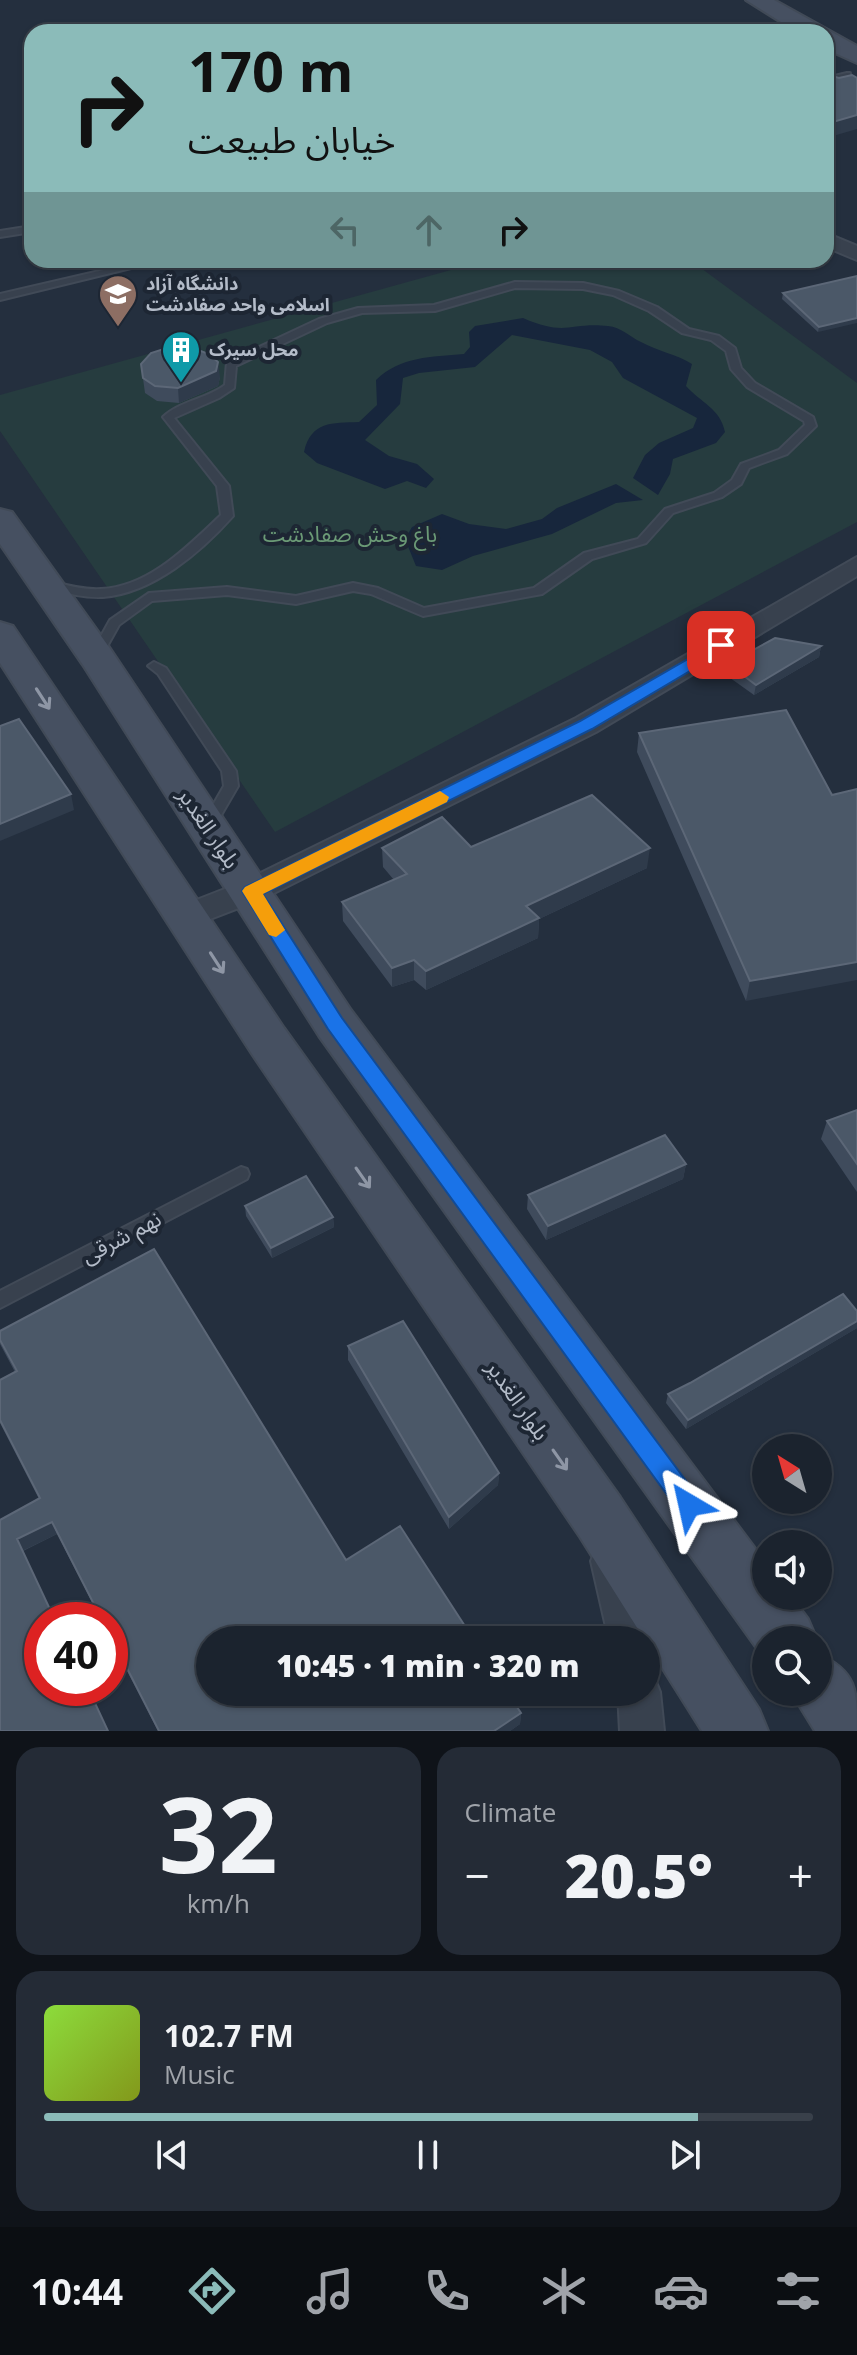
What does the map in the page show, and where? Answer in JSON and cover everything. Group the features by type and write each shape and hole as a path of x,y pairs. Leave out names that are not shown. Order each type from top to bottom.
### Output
{"street":[{"path":"757,0 800,24"},
{"path":"834,47 852,66"},
{"path":"834,243 857,254"},
{"name":"بلوار الغدیر","path":"0,519 96,656 335,1023 777,1626"},
{"path":"187,916 251,891 586,725 857,565"},
{"name":"بلوار الغدیر","path":"0,634 268,1041 600,1517 737,1731"},
{"path":"268,1041 335,1023"},
{"path":"600,1517 627,1626"},
{"path":"832,1703 852,1731"},
{"path":"640,1706 642,1731"}],"lane":[{"path":"834,76 852,66"},
{"path":"0,234 24,230"},
{"path":"0,297 125,268"},
{"path":"47,584 78,596 140,585 177,563 227,516 223,486 168,417 179,408 217,397 230,386 231,364 323,321 362,310 435,308 515,285 583,286 616,293 653,309 686,331 715,338 731,350 736,369 751,385 809,419 811,426 783,452 745,466 737,482 718,495 669,511 642,541 588,556 538,591 423,612 374,591 353,587 296,600 227,591 149,597 129,608 114,623 96,656"},
{"path":"154,666 162,671 229,771 231,786 223,806 208,826"},
{"name":"نهم شرقی","path":"0,1300 241,1174"}],"green space":[{"name":"باغ وحش صفادشت","path":"458,268 701,268 857,383 857,522 275,832 0,431 0,395"}],"water":[{"path":"523,318 559,328 613,327 692,364 686,386 714,411 725,432 716,443 673,459 670,474 658,495 633,478 645,455 659,443 693,428 697,418 623,378 612,362 590,350 512,335 475,367 419,373 403,378 400,404 365,440 389,456 417,464 434,479 426,488 407,481 385,489 317,463 304,452 317,429 332,424 359,422 377,405 376,380 386,372 417,359 464,354 470,347 469,332 475,326"},
{"path":"616,484 643,500 616,503 552,534 473,556 442,570 416,566 405,539 412,527 442,514 469,524 506,529 542,519 557,508"}],"building":[{"path":"852,75 857,78 857,115 834,122 834,77"},
{"path":"857,276 857,318 819,327 783,293"},
{"path":"170,347 190,347 209,354 218,362 216,371 178,388 155,386 143,378 141,364 151,353"},
{"path":"775,638 821,646 756,685 728,664"},
{"path":"786,710 832,795 857,789 857,962 750,981 639,733"},
{"path":"19,719 71,794 0,824 0,726"},
{"path":"592,795 650,848 526,906 539,918 426,971 414,960 392,968 342,902 407,874 382,848 442,817 471,847"},
{"path":"857,1110 857,1164 827,1121"},
{"path":"665,1135 686,1164 548,1226 528,1195"},
{"path":"306,1176 333,1217 271,1248 245,1206"},
{"path":"154,1249 346,1560 400,1526 465,1626 196,1626 196,1706 516,1706 521,1713 494,1731 159,1731 128,1670 128,1602 93,1602 52,1522 17,1539 47,1602 24,1602 24,1706 96,1706 108,1731 0,1731 0,1520 40,1498 0,1420 0,1380 17,1371 0,1340 0,1331"},
{"path":"843,1294 857,1311 857,1321 688,1420 668,1394 690,1383"},
{"path":"403,1321 499,1473 449,1517 348,1346"}],"slow traffic":[{"path":"276,930 251,891 440,797"}],"place":[{"name":"دانشگاه آزاد اسلامی واحد صفادشت","path":"118,328"},
{"name":"محل سیرک","path":"181,384"}],"route":[{"path":"689,1505 335,1023 251,891 586,725 721,645"}]}
